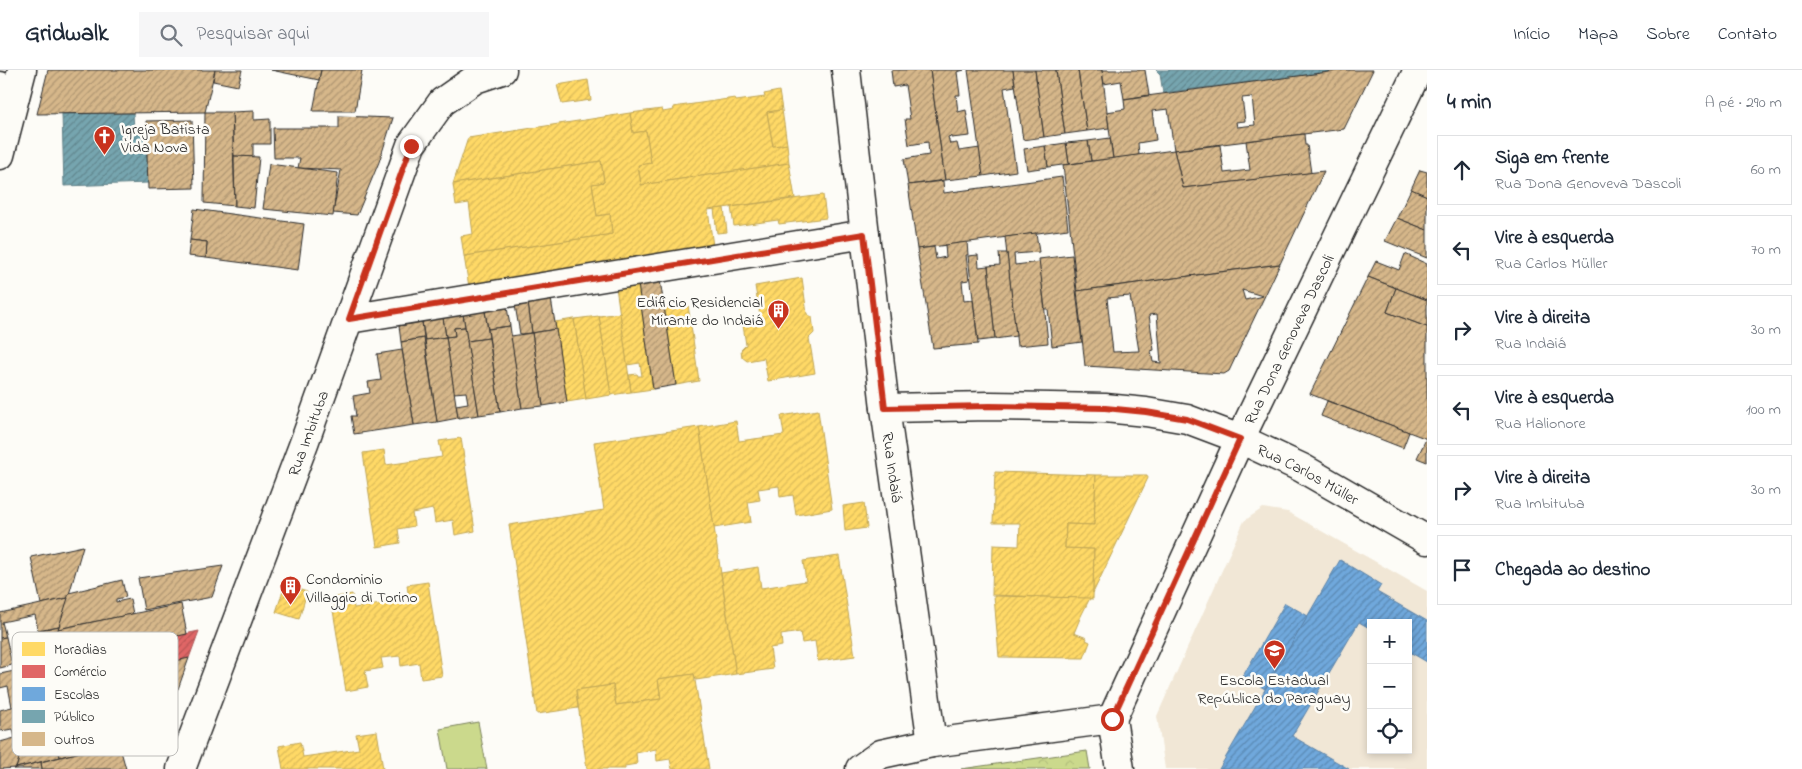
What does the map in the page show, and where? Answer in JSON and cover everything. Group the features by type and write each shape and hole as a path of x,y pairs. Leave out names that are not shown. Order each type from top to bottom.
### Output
{"street":[{"name":"Rua Imbituba","path":"181,769 349,319 411,146 442,102 475,79 502,70"},
{"name":"Rua Indaiá","path":"846,70 885,408 932,743"},
{"name":"Rua Dona Genoveva Dascoli","path":"1112,719 1240,439 1418,70"},
{"path":"0,154 12,84"},
{"path":"349,319 864,234"},
{"name":"Rua Carlos Müller","path":"885,408 990,406 1105,408 1187,419 1240,439 1302,468 1427,540"},
{"path":"860,769 882,754 932,743 1112,719 1120,769"}],"shaded area":[{"name":"Escola Estadual República do Paraguay","path":"1263,508 1288,512 1427,591 1427,769 1165,769 1157,716 1244,521"}],"green space":[{"path":"478,722 487,769 447,769 440,729"},
{"path":"1087,751 1090,769 961,769"}],"building: Moradias":[{"path":"588,80 591,100 562,104 557,85"},
{"path":"779,91 782,110 767,112 773,146 787,144 789,163 641,185 638,165 651,163 646,131 633,133 630,113 662,109 663,112 674,110 673,107 735,98 736,101 765,97 764,94"},
{"path":"782,110 787,144 773,146 767,112"},
{"path":"630,113 633,133 646,131 651,163 638,165 641,185 789,163 795,198 708,210 713,246 469,287 464,256 612,234 610,214 597,216 592,184 604,182 601,161 453,184 468,138"},
{"path":"601,161 604,182 592,184 597,216 610,214 612,234 464,256 461,236 473,234 469,203 456,205 453,184"},
{"path":"823,195 826,218 779,224 778,220 734,226 731,207"},
{"path":"724,208 727,232 717,233 714,209"},
{"name":"Edificio Residencial Mirante do Indaiá","path":"802,278 807,314 812,317 814,333 809,338 815,373 768,381 764,358 747,361 742,357 741,350 746,345 743,325 761,322 755,286"},
{"path":"638,284 653,389 631,392 629,375 637,374 642,376 640,363 627,365 616,287"},
{"path":"688,305 699,381 676,385 664,308"},
{"path":"620,313 631,392 611,395 599,316"},
{"path":"599,316 611,395 586,399 574,319"},
{"path":"574,319 586,399 567,402 555,322"},
{"path":"818,410 832,509 796,515 793,495 780,497 779,486 758,489 760,500 748,502 751,522 714,528 699,427 736,421 739,441 784,435 781,416"},
{"path":"699,427 736,674 696,680 694,674 658,679 661,699 616,705 613,685 576,690 578,708 537,714 509,525 604,510 594,442"},
{"path":"461,438 475,531 455,535 453,520 435,523 433,509 412,513 414,526 398,529 400,543 377,547 363,453 384,450 386,465 442,457 439,441"},
{"path":"995,472 1096,475 1094,525 1066,524 1065,548 1094,549 1093,599 992,595 993,545 1019,546 1020,523 993,523"},
{"path":"1096,475 1147,475 1148,478 1093,593 1094,549 1065,548 1066,524 1094,525"},
{"path":"864,503 867,528 845,531 843,506"},
{"path":"839,556 855,656 818,661 815,641 802,643 800,632 781,635 782,646 770,648 773,669 736,674 721,573 758,567 761,588 806,581 803,561"},
{"path":"428,582 442,676 421,679 419,663 401,666 400,656 381,658 383,668 365,671 368,687 346,691 331,598 352,594 354,608 409,600 407,585"},
{"name":"Condominio Villaggio di Torino","path":"285,585 307,592 299,619 276,612"},
{"path":"994,596 1090,598 1074,633 1087,638 1086,640 1090,642 1084,658 999,657"},
{"path":"694,674 709,769 672,769 670,759 657,761 656,749 636,753 637,764 625,766 625,769 587,769 576,690 613,685 616,705 661,699 658,679"},
{"path":"377,731 383,769 283,769 279,746 300,742 303,757 359,749 356,734"}],"building: Comércio":[{"path":"199,631 189,658 178,661 178,635"}],"building: Escolas":[{"path":"1340,560 1381,585 1377,592 1427,621 1427,662 1412,653 1412,619 1367,619 1367,627 1359,622 1292,736 1349,769 1219,769"},
{"path":"1285,603 1308,616 1265,689 1243,676"}],"building: Público":[{"path":"1156,70 1344,70 1163,93 1160,74"},
{"name":"Igreja Batista Vida Nova","path":"133,113 134,130 146,129 148,183 64,186 62,114"}],"building: Outros":[{"path":"48,70 215,70 205,112 37,114"},
{"path":"215,70 242,70 238,86 213,81"},
{"path":"271,70 321,70 319,80"},
{"path":"321,70 362,70 355,111 313,111"},
{"path":"891,70 930,70 945,180 908,185 904,159 929,155 928,142 909,145 905,119 910,119 905,85 893,87"},
{"path":"930,70 964,70 957,72 960,95 956,95 958,112 966,110 970,136 948,137 950,144 957,143 959,151 980,148 983,176 945,180"},
{"path":"968,70 1013,70 1015,86 1004,88 1016,171 983,176"},
{"path":"1013,70 1035,70 1044,137 1023,140"},
{"path":"1035,70 1056,70 1065,134 1044,137"},
{"path":"1056,70 1078,70 1087,131 1065,134"},
{"path":"1078,70 1102,70 1109,128 1087,131"},
{"path":"1102,70 1145,70 1149,95 1124,99 1121,81 1104,84"},
{"path":"1344,70 1373,70 1344,129 1174,150 1168,109 1152,111 1156,140 1138,143 1139,155 1113,159 1107,112 1125,109 1124,99","holes":["1252,97 1255,125 1237,127 1236,122 1245,121 1242,98"]},
{"path":"254,111 254,120 270,119 270,144 253,144 253,157 234,156 232,112"},
{"path":"205,112 232,112 235,206 204,203"},
{"path":"339,116 393,118 379,162 357,215 333,213 341,170 298,168 300,158 274,158 273,128 339,128"},
{"path":"192,120 194,188 148,189 146,121"},
{"path":"1304,134 1311,173 1183,188 1174,150 1220,145 1224,173 1250,170 1246,141"},
{"path":"1110,138 1113,159 1091,161 1088,141"},
{"path":"1088,141 1091,161 1069,164 1066,143"},
{"path":"1066,143 1069,164 1048,167 1045,146"},
{"path":"1045,146 1048,167 1027,170 1024,149"},
{"path":"1174,150 1183,188 1324,171 1280,264 1077,291 1063,165"},
{"path":"234,156 259,157 254,208 235,206"},
{"path":"269,164 338,173 333,216 263,209"},
{"path":"1420,170 1427,172 1427,196 1411,189"},
{"path":"1062,177 1068,229 917,249 908,185 943,181 944,193"},
{"path":"1411,189 1427,196 1427,230 1397,218"},
{"path":"194,209 304,224 298,270 206,258 207,242 190,240"},
{"path":"1397,218 1427,230 1427,258 1385,241"},
{"path":"1036,233 1039,252 1014,254 1015,265 1040,262 1048,343 1017,346 1005,237"},
{"path":"190,240 207,242 206,258 188,256"},
{"path":"967,242 968,255 966,255 969,280 962,281 964,301 973,300 978,344 933,348 917,249 934,247 936,259 946,257 945,245"},
{"path":"999,253 1007,253 1016,336 995,339 988,266 1000,265"},
{"path":"1405,254 1427,264 1427,300 1368,277 1376,261 1399,270"},
{"path":"978,255 979,267 988,266 995,339 978,341 968,256"},
{"path":"1072,255 1082,342 1052,346 1048,309 1045,309 1039,259"},
{"path":"1280,264 1229,371 1224,374 1085,366 1077,291","holes":["1242,290 1263,296 1245,300","1130,296 1139,351 1113,352 1107,298","1157,314 1161,363 1153,362 1151,351 1154,350 1149,315"]},
{"path":"1368,277 1396,288 1387,312 1427,327 1427,439 1310,394"},
{"path":"660,280 676,385 653,389 638,284"},
{"path":"1396,288 1427,300 1427,327 1387,312"},
{"path":"551,299 556,329 532,333 528,303"},
{"path":"528,303 532,333 520,334 515,305"},
{"path":"507,307 510,326 488,329 485,311"},
{"path":"485,311 489,338 467,341 463,314"},
{"path":"463,314 465,327 454,328 455,336 446,337 443,318"},
{"path":"443,318 446,337 425,340 422,322"},
{"path":"422,322 424,338 401,342 399,326"},
{"path":"510,326 522,408 500,412 488,329"},
{"path":"465,327 479,415 458,418 456,405 468,403 466,392 454,393 446,337 455,336 454,328"},
{"path":"556,329 567,402 543,406 532,333"},
{"path":"532,333 543,406 522,408 511,336"},
{"path":"446,337 458,418 437,422 425,340"},
{"path":"424,338 437,422 414,425 401,342"},
{"path":"489,338 500,412 479,415 467,341"},
{"path":"402,350 414,425 354,434 351,416 356,416 353,396 370,393 368,382 381,380 377,354"},
{"path":"1327,401 1409,432 1403,448 1321,416"},
{"path":"1427,439 1427,462 1417,458"},
{"path":"83,546 68,598 41,604 31,557"},
{"path":"223,566 212,597 144,610 138,578"},
{"path":"122,580 126,597 116,599 116,602 130,599 133,614 58,629 69,593"},
{"path":"68,598 59,626 38,630 35,615 2,622 6,637 0,638 0,613"},
{"path":"181,604 187,634 178,636 178,632 57,632 58,629"},
{"path":"59,626 57,632 32,632"},
{"path":"6,637 12,665 0,668 0,638"},
{"path":"189,658 178,689 178,660"},
{"path":"12,672 12,707 8,686 0,688 0,674"},
{"path":"12,707 12,729 0,731 0,710"},
{"path":"12,739 12,756 20,756 16,768 0,769 0,742"},
{"path":"20,756 60,756 60,757 16,768"},
{"path":"65,756 122,756 126,769 42,769 41,762"},
{"path":"41,762 42,769 13,769 16,768"}],"place":[{"name":"Igreja Batista Vida Nova","path":"105,156"},
{"name":"Edificio Residencial Mirante do Indaiá","path":"779,329"},
{"name":"Condominio Villaggio di Torino","path":"290,606"},
{"name":"Escola Estadual República do Paraguay","path":"1274,669"}],"route":[{"path":"411,146 349,319 864,234 885,408 990,406 1105,408 1187,419 1240,439 1112,719"}]}
